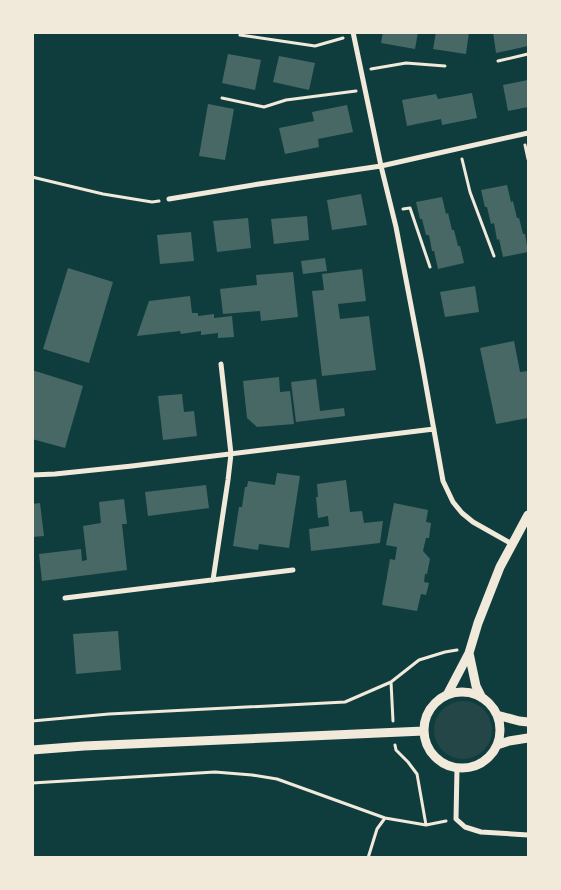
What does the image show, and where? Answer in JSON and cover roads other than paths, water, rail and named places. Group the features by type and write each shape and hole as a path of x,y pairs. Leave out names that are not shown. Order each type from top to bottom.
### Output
{"street":[{"path":"353,34 392,211 443,480 453,502 462,513 473,522 512,544"},
{"path":"169,199 381,166 528,134"},
{"path":"213,580 231,454 221,364"},
{"path":"32,476 132,466 434,429"},
{"path":"447,695 470,651 490,592 512,544 528,516"},
{"path":"65,598 294,570"},
{"path":"470,651 476,686 482,698"},
{"path":"459,692 471,693 482,698 491,705 497,715 500,735 497,745 491,755 481,763 470,768 457,768 447,765 430,751 426,741 424,731 425,720 430,709 447,695 459,692"},
{"path":"497,715 528,722"},
{"path":"32,750 424,731"},
{"path":"497,745 528,738"},
{"path":"457,768 456,819 465,827 481,832 528,835"}]}
